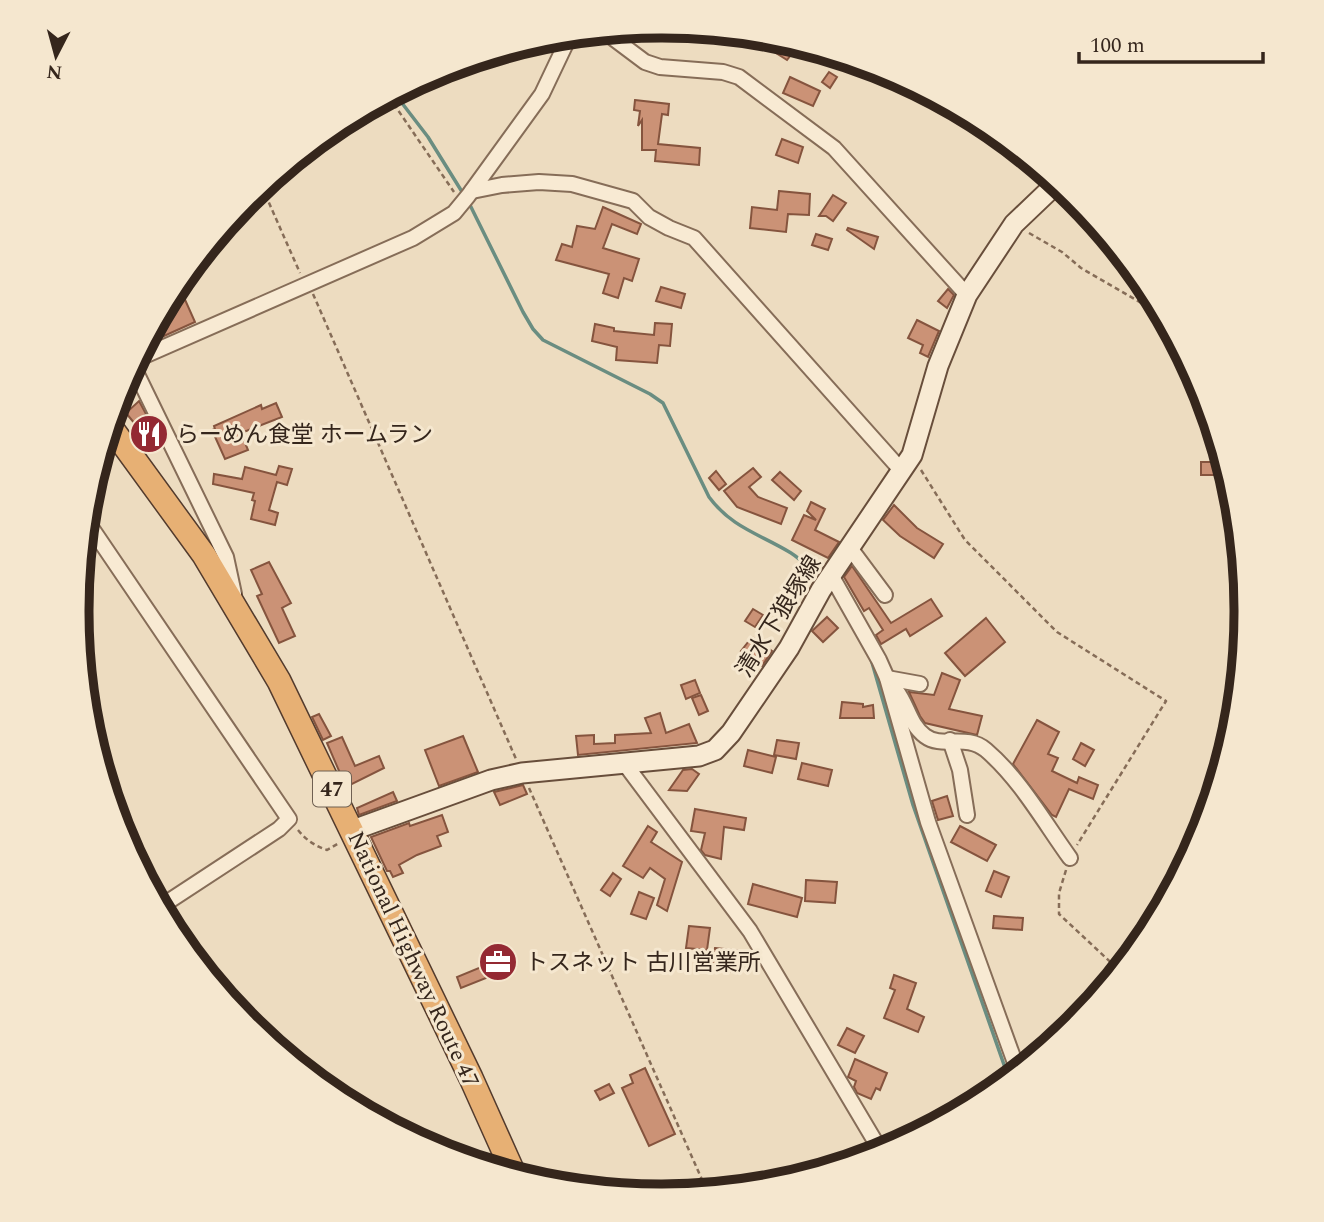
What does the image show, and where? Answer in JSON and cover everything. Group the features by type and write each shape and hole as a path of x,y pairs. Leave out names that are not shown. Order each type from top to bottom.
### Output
{"highway":[{"name":"National Highway Route 47","path":"116,439 204,555 279,681 353,830 509,1162"}],"main road":[{"name":"清水下狼塚線","path":"353,830 491,780 522,773 699,756 715,750 732,733 789,648 827,581 907,462 938,366 967,295 1014,224 1049,190"}],"street":[{"path":"617,41 645,62 660,67 723,72 739,77 804,124 834,148 967,295"},
{"path":"152,352 413,238 446,219 466,198 542,94 564,47"},
{"path":"466,198 502,185 539,182 572,184 634,201 649,217 694,238 907,462"},
{"path":"139,379 226,557 236,609"},
{"path":"95,533 284,824 169,901"},
{"path":"850,548 885,595"},
{"path":"827,581 900,695 914,724 924,736 934,742 970,742 987,751 1011,776 1070,858"},
{"path":"887,678 920,684"},
{"path":"887,678 928,822 1015,1062"},
{"path":"950,740 960,770 967,816"},
{"path":"625,764 750,931 875,1142"}],"path":[{"path":"395,105 466,198"},
{"path":"267,197 704,1182"},
{"path":"1014,224 1146,305"},
{"path":"907,462 965,540 1057,632 1166,701 1070,858 1059,893 1059,914 1113,964"},
{"path":"284,824 327,850 353,830"}],"building":[{"path":"778,51 792,54 787,60 776,53"},
{"path":"829,72 837,77 830,88 822,82"},
{"path":"790,77 820,91 813,106 783,93"},
{"path":"635,100 669,104 668,115 662,114 658,144 700,148 699,165 655,161 656,150 642,150 642,120 638,126 640,111 634,110"},
{"path":"782,139 803,147 798,163 776,155"},
{"path":"779,191 810,194 809,215 788,214 786,232 750,228 752,207 777,210"},
{"path":"833,195 846,203 833,221 826,216 819,216"},
{"path":"603,207 641,224 637,234 612,224 603,248 639,259 632,281 624,278 618,298 603,293 609,274 556,260 562,244 572,247 577,226 595,229"},
{"path":"848,228 878,237 874,249 847,230"},
{"path":"816,234 832,239 828,250 812,245"},
{"path":"661,287 685,294 681,308 656,301"},
{"path":"948,289 954,295 947,308 938,301"},
{"path":"184,297 195,322 159,338"},
{"path":"917,320 939,331 928,357 920,353 923,345 908,338"},
{"path":"655,323 672,324 670,346 659,345 657,363 616,360 617,347 592,341 595,324 614,328 614,331 654,335"},
{"path":"139,401 146,414 135,424 126,413"},
{"path":"276,403 282,417 241,433 248,450 225,459 212,430 215,429 214,426 261,405 262,409"},
{"path":"1201,462 1215,462 1218,475 1201,475"},
{"path":"279,466 292,469 287,485 277,482 269,510 278,513 275,525 251,519 254,493 213,484 214,474 242,479 245,467 276,475"},
{"path":"753,468 761,477 749,487 758,497 787,508 781,524 737,507 724,491"},
{"path":"716,471 726,484 719,490 709,478"},
{"path":"780,472 801,491 794,500 772,480"},
{"path":"811,502 825,509 815,530 839,542 828,558 792,540 804,515 816,520 807,511"},
{"path":"894,505 917,528 943,544 934,558 900,536 883,520"},
{"path":"269,562 291,603 282,608 295,636 279,643 257,596 262,594 251,570"},
{"path":"852,566 891,623 931,599 942,616 910,636 906,629 881,644 876,635 883,630 869,608 864,611 844,577"},
{"path":"753,609 763,615 755,627 745,621"},
{"path":"827,617 838,628 823,642 812,631"},
{"path":"986,618 1005,642 965,676 945,653"},
{"path":"752,637 772,651 762,666 741,651"},
{"path":"942,673 960,680 949,709 982,716 977,735 925,723 920,716 909,692 934,695"},
{"path":"695,680 700,693 686,699 681,685"},
{"path":"701,695 708,711 699,715 692,698"},
{"path":"842,702 863,704 863,707 873,705 874,718 840,718"},
{"path":"660,713 666,733 689,724 697,743 578,755 576,736 594,735 594,744 615,743 615,735 651,733 645,718"},
{"path":"319,714 331,736 323,740 312,717"},
{"path":"1037,720 1059,732 1048,754 1058,758 1052,771 1077,783 1079,777 1098,785 1093,799 1069,789 1056,817 1013,764"},
{"path":"463,736 478,772 439,786 425,750"},
{"path":"342,737 355,766 379,756 384,768 346,787 327,743"},
{"path":"777,740 799,743 796,759 774,755"},
{"path":"1081,743 1094,750 1085,766 1073,759"},
{"path":"748,750 776,757 772,773 744,766"},
{"path":"802,763 832,770 828,786 798,779"},
{"path":"692,769 699,774 687,791 669,790 683,770"},
{"path":"523,785 527,794 500,805 494,792"},
{"path":"393,792 397,801 359,815 357,808"},
{"path":"947,796 953,816 938,820 932,801"},
{"path":"695,809 746,818 744,830 724,827 721,859 705,855 701,850 705,833 691,831"},
{"path":"442,815 448,832 437,836 441,846 399,865 403,873 393,877 390,871 387,871 371,837 409,823 410,826"},
{"path":"648,826 657,832 651,842 682,862 667,911 657,905 665,879 650,868 643,878 623,866"},
{"path":"960,826 996,845 987,861 951,842"},
{"path":"994,871 1009,877 1001,897 986,891"},
{"path":"613,873 621,879 610,896 601,890"},
{"path":"806,880 837,882 835,903 805,901"},
{"path":"753,884 802,898 797,917 748,904"},
{"path":"639,892 654,898 646,919 631,914"},
{"path":"994,916 1023,918 1022,930 993,928"},
{"path":"689,926 710,928 707,950 686,948"},
{"path":"715,948 742,951 739,973 712,969"},
{"path":"510,949 516,966 461,988 457,977 484,966 482,960"},
{"path":"894,975 916,983 907,1009 924,1017 918,1032 884,1018 895,990 890,988"},
{"path":"847,1028 864,1036 855,1053 838,1045"},
{"path":"855,1059 887,1073 880,1090 876,1088 871,1099 857,1093 854,1087 856,1081 848,1077"},
{"path":"645,1068 675,1134 649,1146 622,1088 633,1083 630,1075"},
{"path":"609,1084 614,1093 600,1100 595,1091"}],"waterway":[{"path":"401,102 428,137 464,195"},
{"path":"468,201 523,312 543,340 663,403 709,497 718,508 747,530 795,556 820,578"},
{"path":"871,659 913,805 1005,1069"}],"place":[{"name":"らーめん食堂 ホームラン","path":"149,434"},
{"name":"トスネット 古川営業所","path":"498,962"}]}
